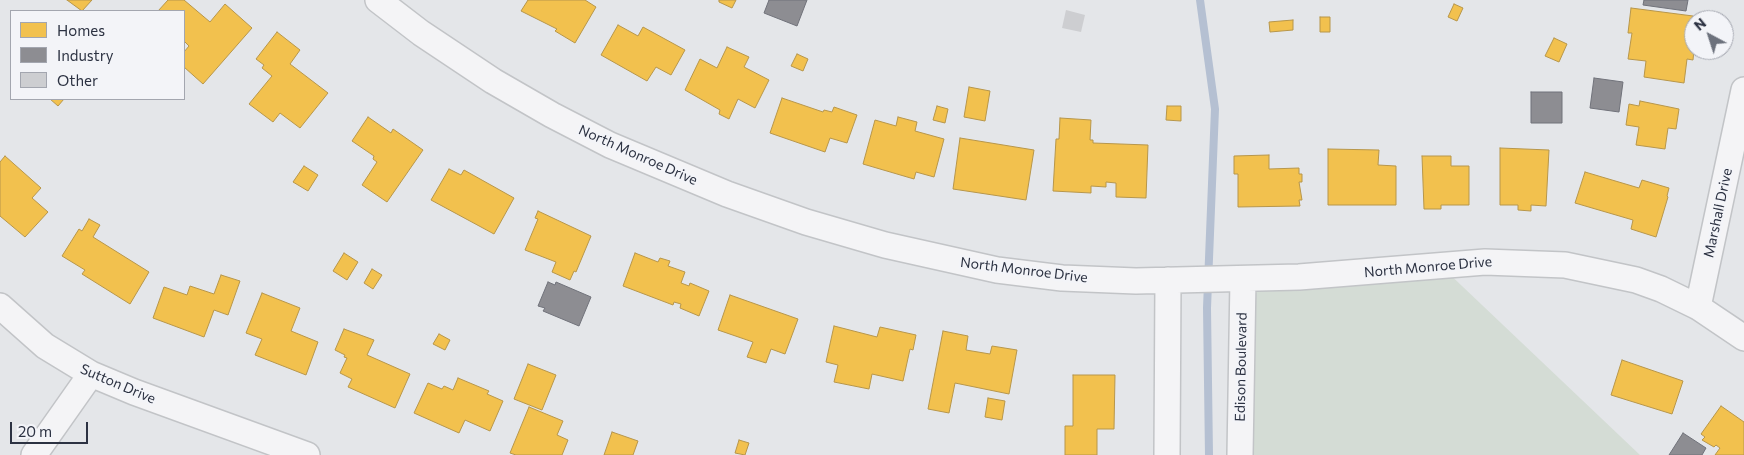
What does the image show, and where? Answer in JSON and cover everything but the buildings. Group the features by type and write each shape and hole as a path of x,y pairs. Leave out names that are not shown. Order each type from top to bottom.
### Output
{"street":[{"name":"North Monroe Drive","path":"378,0 421,33 485,76 552,115 610,145 736,198 806,222 885,245 997,270 1062,278 1174,280 1299,277 1485,262 1531,262 1584,268 1636,280 1698,307 1744,338"},
{"name":"Marshall Drive","path":"1698,307 1744,90"},
{"name":"Edison Boulevard","path":"1236,279 1240,455"},
{"path":"1167,455 1174,280"},
{"name":"Sutton Drive","path":"0,306 45,346 91,374 134,392 308,455"},
{"path":"34,455 91,374"}],"shaded area":[{"path":"1442,267 1640,455 1254,455 1243,279"}],"waterway":[{"path":"1200,0 1215,109 1207,308 1209,455"}]}
